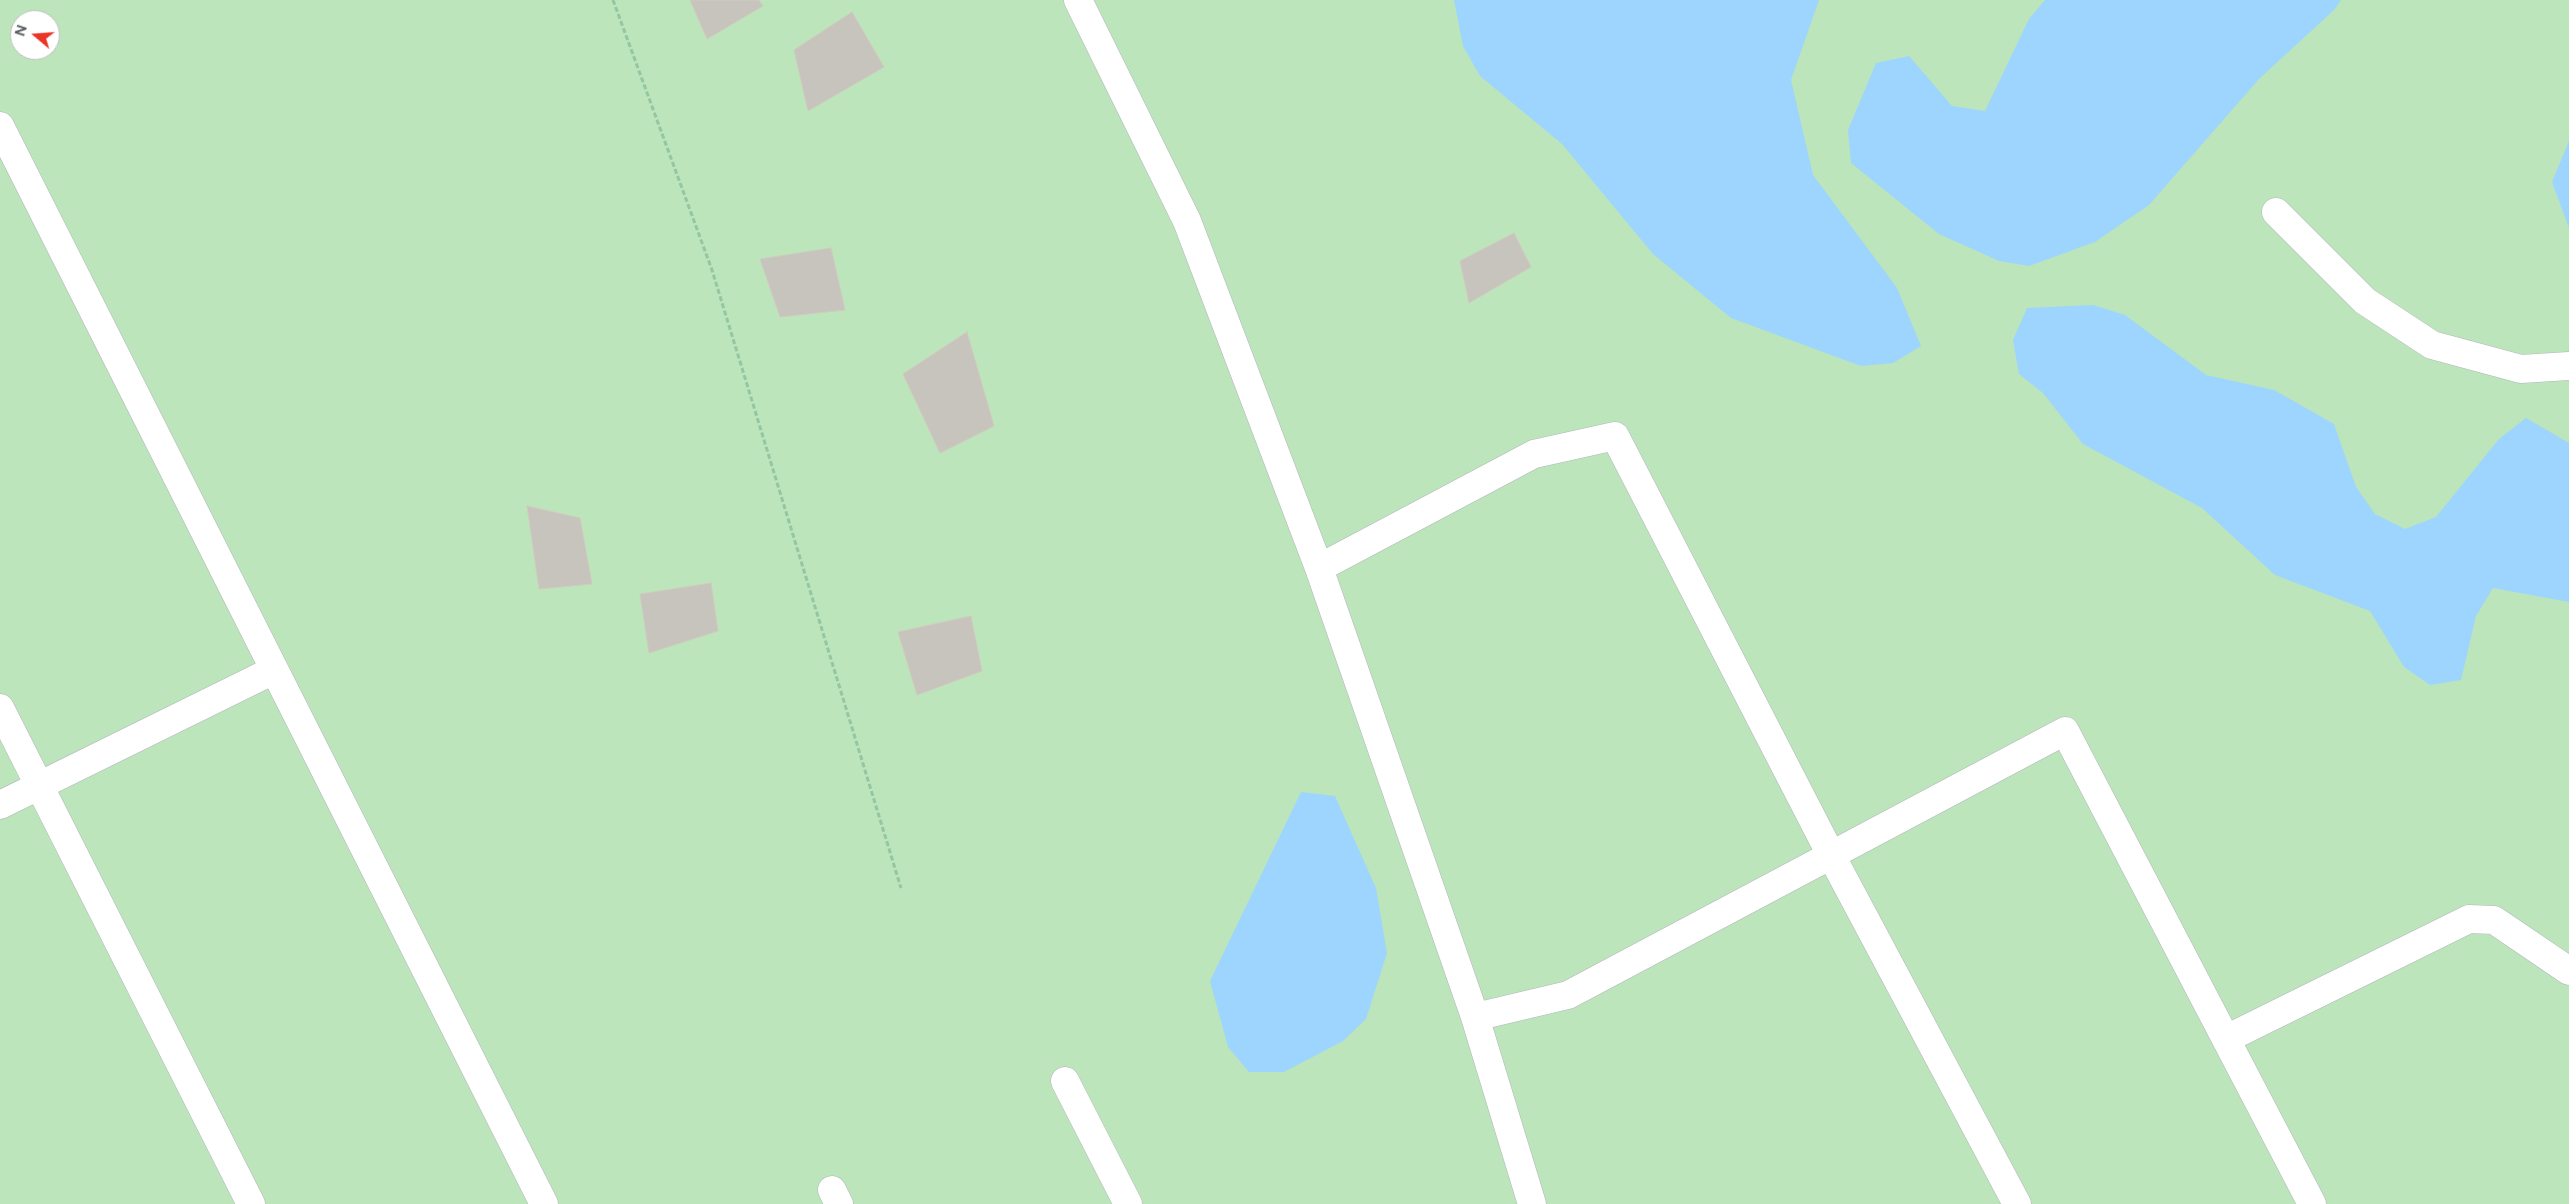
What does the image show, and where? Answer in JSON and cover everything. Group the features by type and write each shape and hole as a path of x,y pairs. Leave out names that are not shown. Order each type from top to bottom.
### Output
{"street":[{"path":"1078,0 1186,221 1319,568 1475,1016 1532,1204"},
{"path":"0,126 544,1204"},
{"path":"2276,212 2365,301 2432,345 2521,369 2569,366"},
{"path":"1319,568 1534,454 1615,436 1831,855 2017,1204"},
{"path":"0,805 39,784 274,670"},
{"path":"0,708 251,1204"},
{"path":"1475,1016 1568,995 2064,731 2312,1204"},
{"path":"2226,1040 2469,919 2494,920 2569,971"},
{"path":"1065,1080 1128,1204"}],"path":[{"path":"613,0 712,270 901,888"}],"green space":[{"path":"0,0 2569,0 2569,1204 0,1204"}],"water":[{"path":"1454,0 1819,0 1791,80 1813,175 1897,288 1921,346 1893,363 1861,366 1731,318 1653,254 1562,144 1480,76 1463,46"},
{"path":"2045,0 2341,0 2334,10 2259,79 2149,205 2095,242 2029,266 1999,261 1939,234 1851,163 1848,130 1876,63 1909,56 1952,106 1985,111 2029,19"},
{"path":"2569,141 2569,228 2552,182"},
{"path":"2093,305 2125,315 2206,375 2274,390 2334,424 2356,487 2375,514 2405,529 2436,517 2499,439 2526,418 2569,443 2569,602 2493,588 2476,616 2461,680 2430,685 2404,667 2370,611 2275,575 2202,508 2083,444 2043,393 2019,374 2013,340 2027,308"},
{"path":"1301,792 1335,796 1376,888 1387,953 1366,1019 1343,1041 1284,1072 1249,1072 1228,1047 1210,981"}],"building":[{"path":"690,0 759,0 763,6 707,39"},
{"path":"852,12 884,67 808,111 794,50"},
{"path":"1514,233 1531,267 1469,303 1460,261"},
{"path":"831,248 845,310 780,317 760,259"},
{"path":"967,332 994,426 940,453 903,374"},
{"path":"527,506 580,518 592,584 539,589"},
{"path":"711,583 718,631 649,653 640,594"},
{"path":"971,616 982,671 917,695 898,632"}]}
